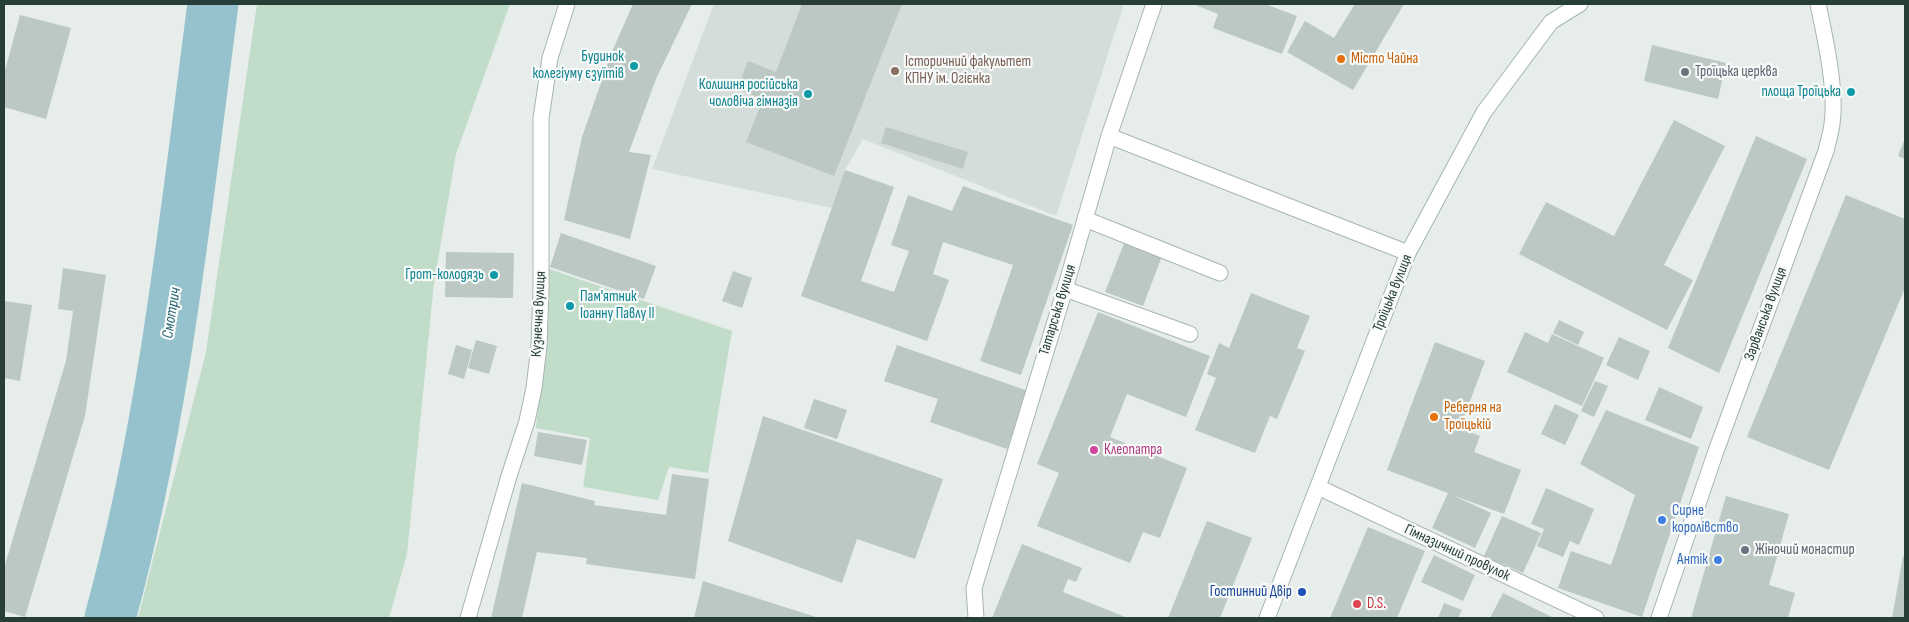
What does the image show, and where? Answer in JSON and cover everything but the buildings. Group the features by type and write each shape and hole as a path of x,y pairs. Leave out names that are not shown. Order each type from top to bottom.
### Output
{"street":[{"name":"Кузнечна вулиця","path":"468,618 527,421 534,388 539,346 541,288 543,206 541,118 550,58 567,4"},
{"name":"Татарська вулиця","path":"976,618 974,588 1110,136 1154,4"},
{"name":"Троїцька вулиця","path":"1267,618 1408,253 1484,112 1551,22 1580,4"},
{"name":"Зарванська вулиця","path":"1659,618 1716,451 1826,151 1832,124 1833,98 1824,32 1818,4"},
{"path":"1110,136 1408,253"},
{"path":"1085,219 1220,274"},
{"path":"1065,289 1190,334"},
{"name":"Гімназичний провулок","path":"1318,487 1596,618"}],"shaded area":[{"name":"Історичний факультет КПНУ ім. Огієнка","path":"714,4 1124,4 1056,216 863,139 845,170 832,208 652,169"}],"green space":[{"path":"257,4 510,4 456,154 434,283 407,554 389,618 138,618 206,352"},
{"path":"549,269 732,331 708,473 669,467 658,500 583,487 590,438 536,428"}],"waterway":[{"name":"Смотрич","path":"110,618 146,467 160,390 183,236 213,4"}],"place":[{"name":"Місто Чайна","path":"1341,59"},
{"name":"Будинок колегіуму єзуїтів","path":"634,66"},
{"name":"Історичний факультет КПНУ ім. Огієнка","path":"895,71"},
{"name":"Троїцька церква","path":"1685,72"},
{"name":"площа Троїцька","path":"1851,92"},
{"name":"Колишня російська чоловіча гімназія","path":"808,94"},
{"name":"Грот-колодязь","path":"494,275"},
{"name":"Пам'ятник Iоанну Павлу II","path":"570,306"},
{"name":"Реберня на Троїцькій","path":"1434,417"},
{"name":"Клеопатра","path":"1094,450"},
{"name":"Сирне королівство","path":"1662,520"},
{"name":"Жіночий монастир","path":"1745,550"},
{"name":"Антік","path":"1718,560"},
{"name":"Гостинний Двір","path":"1302,592"},
{"name":"D.S.","path":"1357,604"}]}
